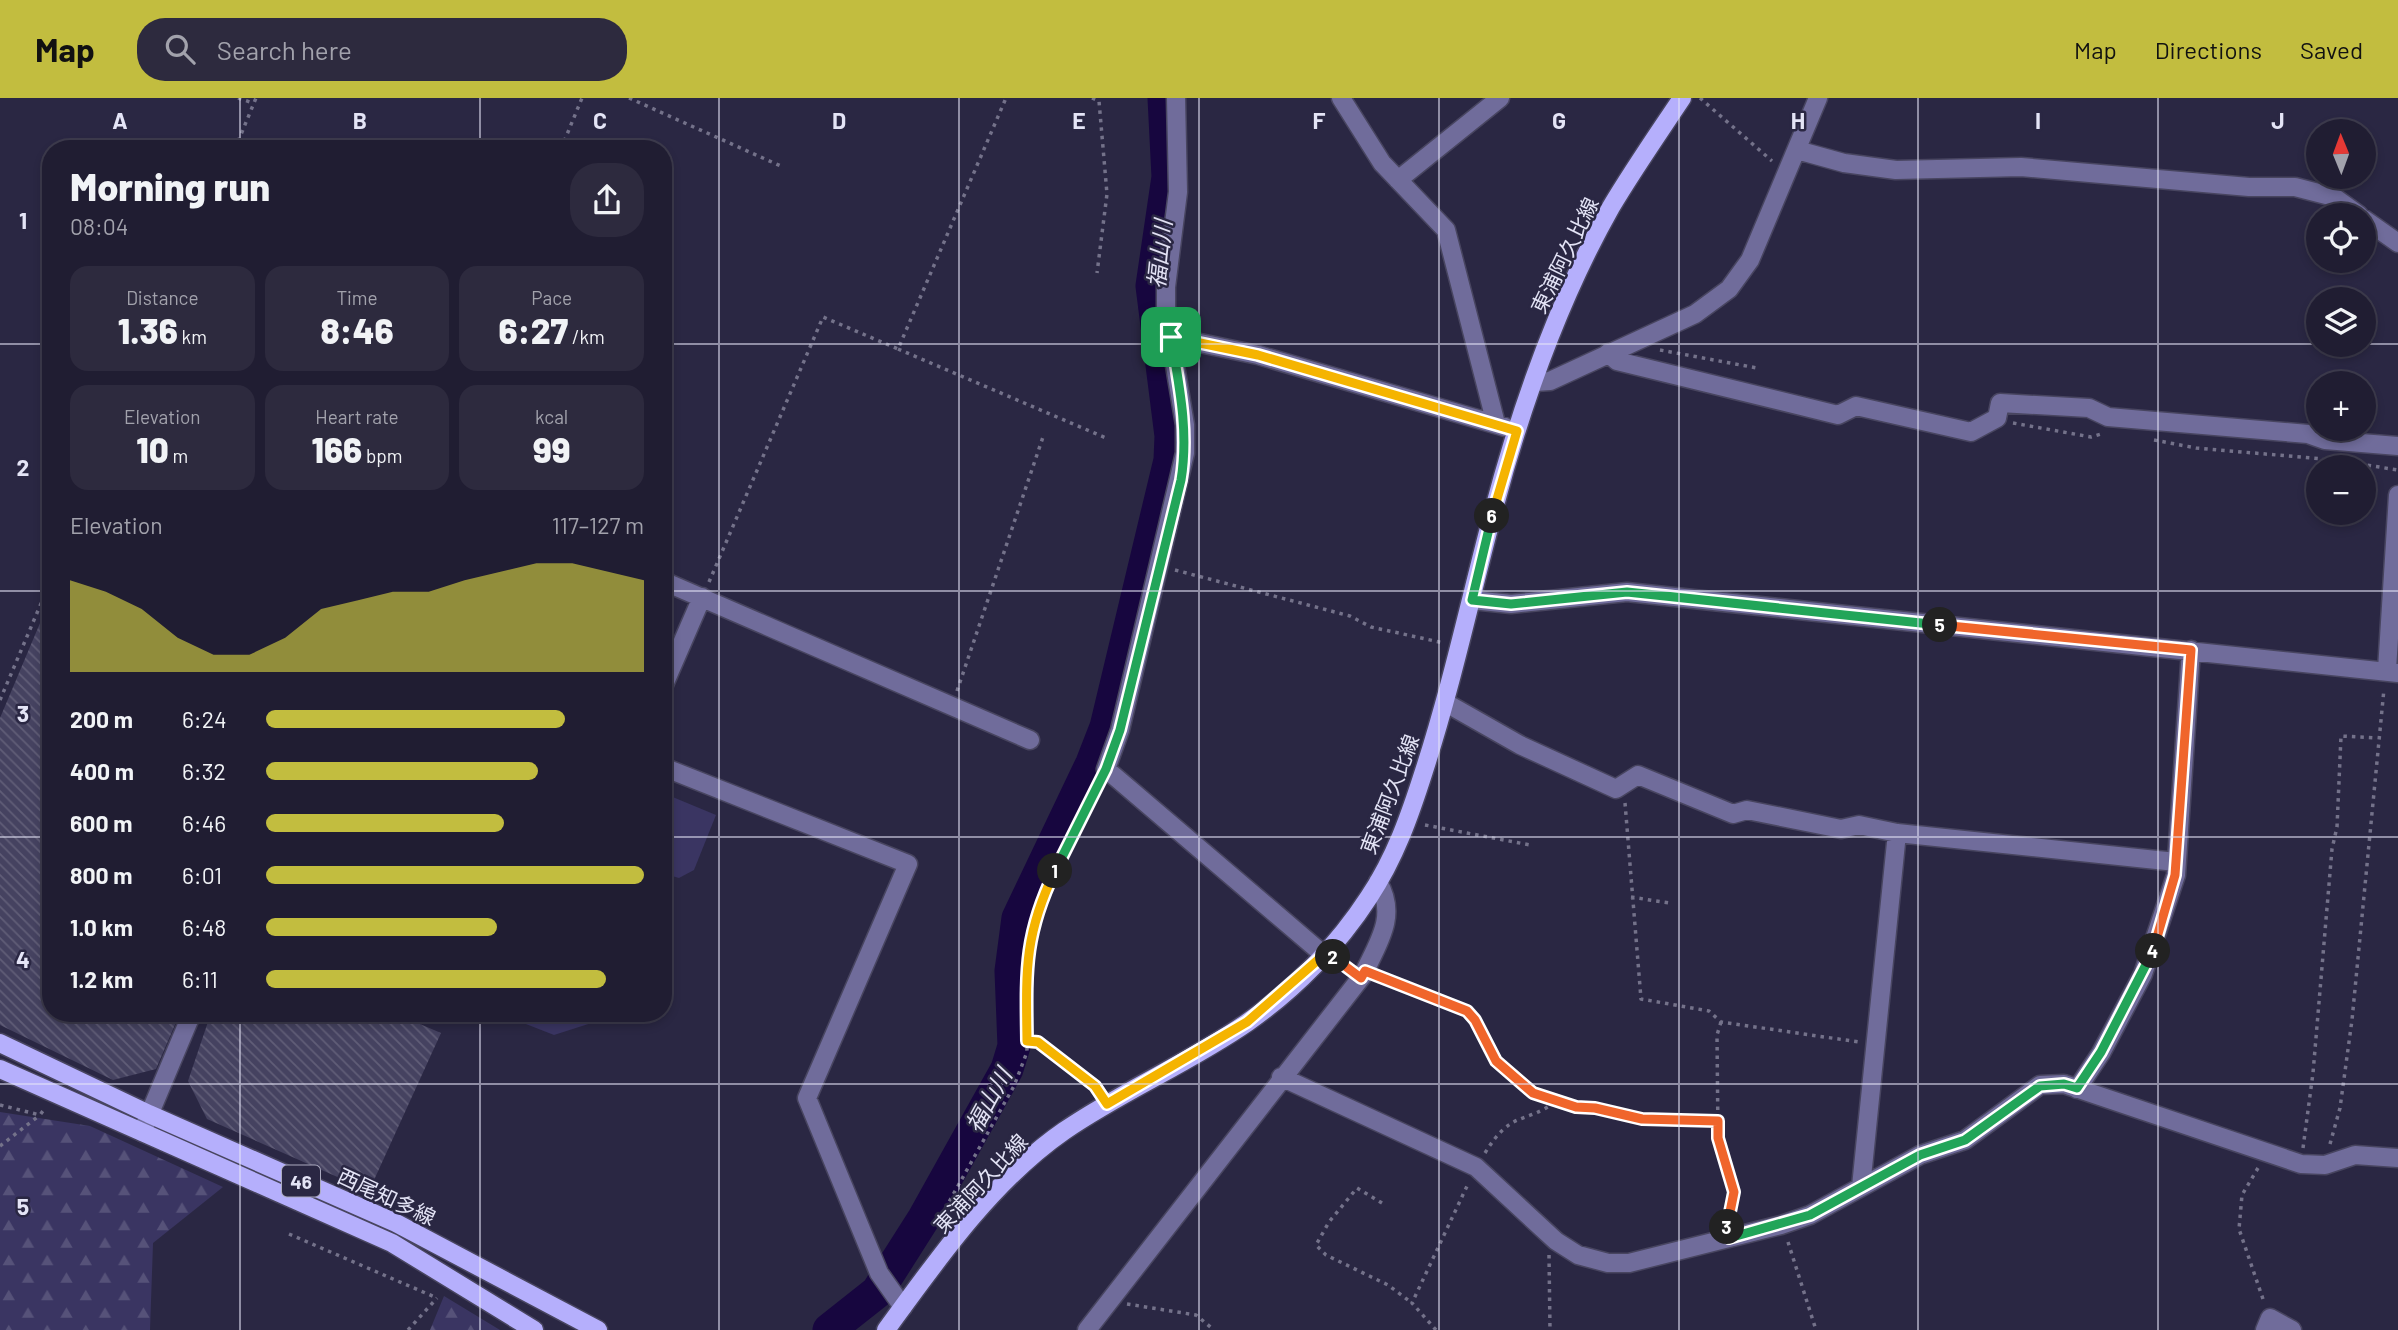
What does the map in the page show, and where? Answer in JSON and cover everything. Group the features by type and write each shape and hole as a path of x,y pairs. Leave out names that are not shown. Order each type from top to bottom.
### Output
{"main road":[{"name":"東浦阿久比線","path":"886,1330 957,1240 1027,1161 1063,1132 1107,1104 1247,1022 1342,936 1378,882 1406,822 1446,703 1517,431 1566,299 1611,206 1682,98"},
{"name":"西尾知多線","path":"0,1043 149,1114 396,1223 598,1330"},
{"name":"西尾知多線","path":"0,1069 392,1243 534,1330"}],"street":[{"path":"1176,98 1178,192 1166,287 1185,425 1185,453 1120,730 1106,769 1324,955"},
{"path":"1341,98 1382,163 1446,230 1496,424"},
{"path":"1398,180 1500,98"},
{"path":"1535,382 1550,381 1695,314 1735,283 1750,260 1818,98"},
{"path":"1797,150 1844,163 1896,170 2021,167 2249,187 2295,187 2334,197 2342,203"},
{"path":"2376,227 2398,243"},
{"path":"1171,337 1258,355 1517,431"},
{"path":"1608,354 1617,361 1838,415 1857,406 1971,432 1997,418 2000,404 2089,408 2108,417 2198,423 2398,446"},
{"path":"1472,600 1511,604 1627,592 2392,672 2398,495"},
{"path":"672,584 1030,740"},
{"path":"672,666 702,597"},
{"path":"2077,1088 2101,1052 2148,962 2175,875 2191,650"},
{"path":"1446,703 1520,745 1616,789 1638,775 1733,814 1747,810 1841,829 1859,825 1897,834 2176,862"},
{"path":"672,771 908,864 807,1098 879,1273 903,1307"},
{"path":"1861,1187 1897,834"},
{"path":"1087,1330 1365,971 1385,928 1388,900 1378,882"},
{"path":"142,1132 188,1022"},
{"path":"1281,1077 1476,1167 1556,1241 1578,1255 1608,1263 1629,1263 1781,1225 1831,1205 1920,1155 1965,1140 2040,1086 2064,1084 2301,1164 2325,1165 2354,1155 2398,1158"},
{"path":"2267,1324 2292,1330"}],"path":[{"path":"239,98 254,103"},
{"path":"239,140 256,98"},
{"path":"565,140 582,98"},
{"path":"629,98 783,167"},
{"path":"898,349 1006,98"},
{"path":"1092,98 1099,101 1107,194 1097,273"},
{"path":"1700,98 1770,160 1788,169"},
{"path":"702,597 823,317 1106,438"},
{"path":"1636,340 1640,346 1757,368"},
{"path":"1997,418 2091,436 2110,432"},
{"path":"952,706 1044,434"},
{"path":"2147,439 2196,448 2325,459 2398,470"},
{"path":"1160,566 1349,616 1371,628 1461,647"},
{"path":"0,700 42,601"},
{"path":"2325,1165 2340,1108 2352,1020 2377,738 2392,672"},
{"path":"2301,1164 2313,1073 2332,849 2337,827 2341,736 2377,738"},
{"path":"957,1240 940,1217 1014,1086 1027,1052 1026,964 1034,918 1106,769"},
{"path":"1616,789 1627,811 1640,999 1709,1011 1721,1022 1875,1045"},
{"path":"1406,822 1530,845"},
{"path":"1631,898 1669,903"},
{"path":"1365,971 1467,1011 1475,1020 1496,1061 1533,1093 1557,1101 1642,1119 1718,1121"},
{"path":"1721,1022 1717,1035 1718,1138 1734,1192 1731,1197 1729,1238"},
{"path":"1027,1041 1038,1042 1085,1079 1107,1104"},
{"path":"0,1146 40,1115 55,1093"},
{"path":"1412,1303 1476,1167 1506,1125 1545,1110 1557,1101"},
{"path":"0,1105 40,1115"},
{"path":"2264,1153 2242,1195 2239,1229 2267,1324"},
{"path":"1382,1203 1357,1188 1323,1231 1316,1245 1350,1268 1388,1285 1412,1303 1436,1330"},
{"path":"1781,1225 1816,1330"},
{"path":"289,1234 437,1298"},
{"path":"1549,1330 1548,1252 1556,1241"},
{"path":"408,1330 450,1279"},
{"path":"1114,1294 1129,1305 1178,1310 1196,1315 1214,1330"}],"green space":[{"path":"672,797 716,815 694,870 679,878 672,876"},
{"path":"521,1022 595,1022 554,1035"},
{"path":"0,1112 90,1126 223,1187 153,1243 150,1330 0,1330"},
{"path":"444,1296 500,1330 430,1330"}],"building":[{"path":"42,618 42,1022 176,1022 156,1069 113,1080 0,1025 0,718"},
{"path":"208,1022 415,1022 441,1033 369,1191 207,1119 188,1081"}],"waterway":[{"name":"福山川","path":"829,1330 877,1292 924,1218 1007,1069 1014,1046 1011,971 1018,918 1092,763 1106,727 1170,460 1171,436 1152,286 1168,177 1164,98"}],"route":[{"path":"1171,337 1258,355 1517,431 1472,600 1511,604 1627,592 2191,650 2175,875 2153,950 2143,974 2101,1052 2077,1088 2064,1084 2040,1086 1965,1140 1920,1155 1893,1168 1810,1215 1729,1238 1727,1227 1734,1192 1718,1138 1718,1121 1642,1119 1595,1108 1576,1107 1533,1093 1496,1061 1475,1020 1467,1011 1389,983 1365,971 1361,978 1327,952 1247,1022 1107,1104 1095,1086 1038,1042 1027,1041 1026,964 1034,918 1106,769 1120,730 1181,480 1185,425 1171,337"}]}
